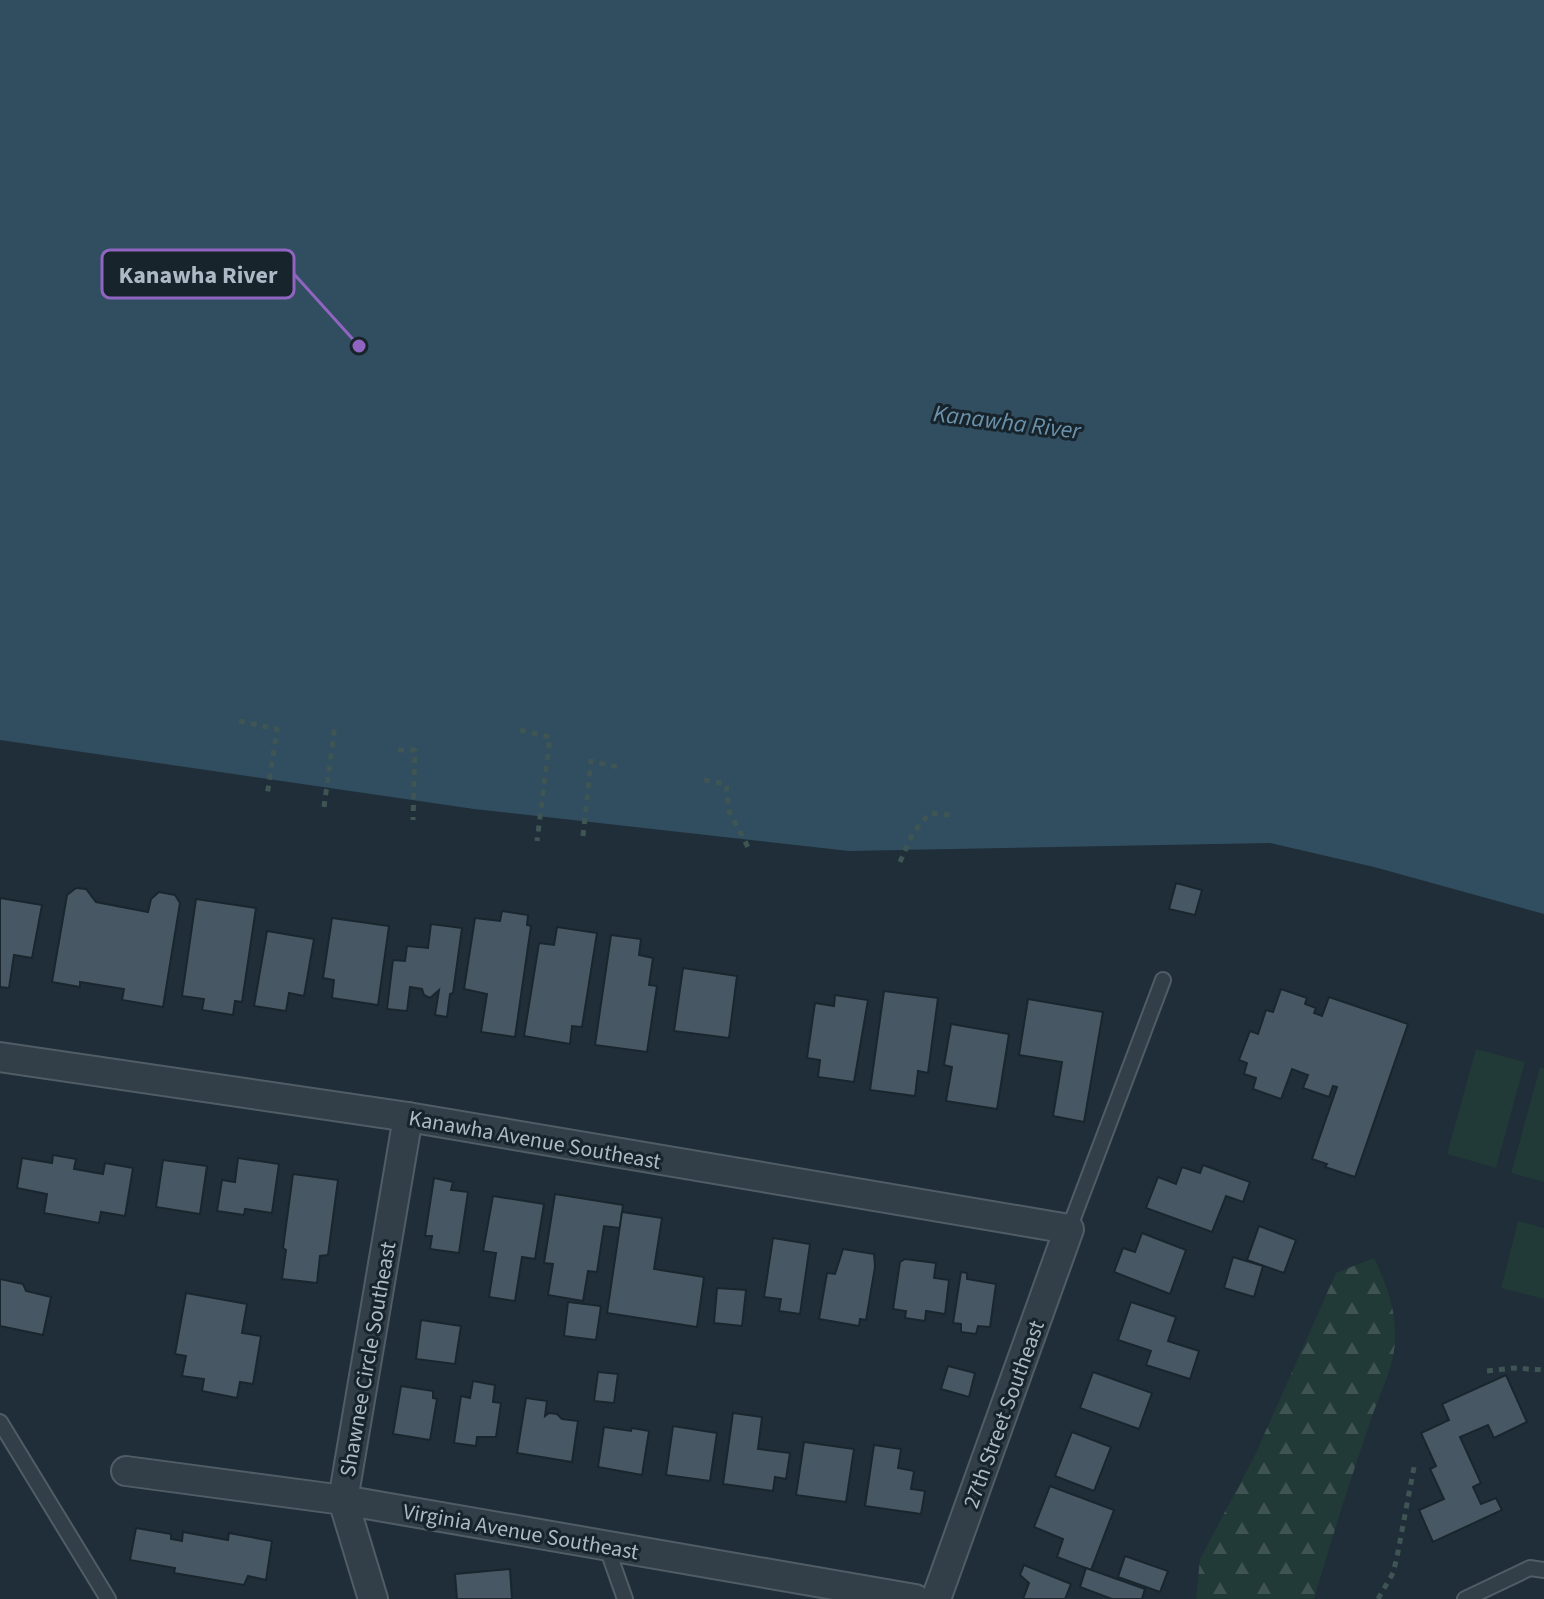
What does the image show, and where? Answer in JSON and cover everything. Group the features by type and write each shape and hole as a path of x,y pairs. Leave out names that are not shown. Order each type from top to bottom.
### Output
{"street":[{"name":"Kanawha Avenue Southeast","path":"0,1057 408,1117 1069,1229"},
{"name":"Shawnee Circle Southeast","path":"373,1599 343,1500 408,1117"},
{"name":"27th Street Southeast","path":"936,1599 1069,1229"},
{"name":"Virginia Avenue Southeast","path":"126,1471 343,1500 915,1599"}],"lane":[{"path":"1069,1229 1163,980"},
{"path":"0,1422 108,1599"},
{"path":"606,1545 625,1599"},
{"path":"1465,1599 1530,1568 1544,1570"}],"path":[{"path":"239,721 277,729 267,796"},
{"path":"324,807 335,725"},
{"path":"520,730 550,737 537,841"},
{"path":"398,750 415,750 413,820"},
{"path":"583,836 591,761 623,768"},
{"path":"704,780 726,784 729,811 750,851"},
{"path":"900,862 913,833 930,813 953,815"},
{"path":"1487,1371 1514,1368 1544,1370"},
{"path":"1378,1599 1395,1565 1414,1467"}],"green space":[{"path":"1476,1049 1525,1062 1496,1168 1447,1154"},
{"path":"1540,1067 1544,1068 1544,1182 1511,1173"},
{"path":"1518,1221 1544,1228 1544,1299 1501,1288"},
{"path":"1374,1258 1392,1305 1395,1345 1314,1599 1196,1599 1200,1559 1255,1455 1336,1273"}],"water":[{"path":"0,0 1544,0 1544,914 1374,867 1270,843 849,851 474,809 0,740"}],"building":[{"path":"1176,883 1202,890 1195,915 1169,909"},
{"path":"76,888 86,889 96,902 148,912 151,899 159,892 175,895 180,903 163,1007 122,1000 124,989 80,982 80,987 52,982 67,895"},
{"path":"0,898 42,905 32,958 14,955 9,988 0,987"},
{"path":"196,899 256,908 242,1002 235,1001 233,1015 202,1010 204,999 182,996"},
{"path":"502,911 528,915 527,925 531,926 515,1037 481,1032 487,994 464,989 475,918 500,921"},
{"path":"332,918 389,926 378,1005 332,998 334,980 323,978"},
{"path":"431,924 462,928 447,1017 435,1015 439,990 430,998 424,995 422,989 410,987 407,1011 387,1009 393,960 405,961 407,946 428,948"},
{"path":"557,927 597,933 582,1027 572,1026 570,1044 524,1036 539,943 554,945"},
{"path":"267,931 314,939 304,996 289,993 286,1011 254,1006"},
{"path":"611,935 641,939 639,955 653,958 649,985 657,986 647,1052 595,1045"},
{"path":"683,968 737,976 729,1038 674,1031"},
{"path":"1281,989 1307,998 1305,1004 1316,1008 1314,1013 1322,1016 1329,997 1408,1024 1355,1177 1312,1159 1337,1087 1333,1086 1329,1097 1303,1088 1308,1075 1292,1069 1281,1099 1253,1089 1256,1078 1244,1074 1247,1063 1239,1060 1250,1031 1258,1034 1266,1010 1273,1012"},
{"path":"884,991 938,998 928,1073 918,1071 915,1096 870,1090"},
{"path":"835,995 868,1000 854,1082 818,1077 820,1060 807,1058 815,1003 834,1006"},
{"path":"1028,999 1103,1012 1084,1122 1053,1116 1062,1062 1019,1055"},
{"path":"951,1024 1009,1034 997,1109 946,1101 952,1067 944,1065"},
{"path":"53,1155 76,1159 74,1169 103,1174 105,1163 133,1168 125,1216 101,1212 99,1223 44,1213 47,1194 17,1188 22,1158 52,1163"},
{"path":"238,1158 279,1164 272,1213 245,1209 244,1215 217,1211 222,1180 235,1182"},
{"path":"163,1160 207,1166 200,1214 156,1207"},
{"path":"1203,1165 1250,1182 1243,1202 1226,1196 1212,1232 1146,1208 1158,1177 1176,1184 1182,1167 1200,1173"},
{"path":"293,1174 338,1180 328,1255 320,1256 317,1283 282,1279"},
{"path":"434,1178 453,1182 451,1190 468,1192 459,1253 430,1249 432,1236 425,1236"},
{"path":"555,1194 623,1205 620,1228 604,1226 597,1272 588,1271 583,1301 548,1295 553,1264 544,1263"},
{"path":"493,1196 544,1204 535,1259 522,1257 515,1301 489,1297 496,1253 483,1251"},
{"path":"622,1212 662,1218 654,1269 704,1277 697,1327 607,1313"},
{"path":"1259,1226 1296,1240 1284,1273 1247,1260"},
{"path":"1142,1233 1186,1250 1170,1294 1114,1272 1123,1248 1135,1252"},
{"path":"773,1238 810,1244 800,1314 779,1311 781,1299 764,1297"},
{"path":"843,1249 874,1254 875,1267 866,1320 860,1319 859,1326 819,1319 827,1273 835,1274"},
{"path":"1233,1257 1263,1266 1254,1297 1224,1288"},
{"path":"905,1259 936,1263 934,1278 949,1280 945,1314 926,1311 925,1321 905,1318 906,1311 893,1309 900,1262"},
{"path":"961,1272 967,1273 967,1279 996,1284 990,1327 978,1326 976,1334 961,1332 961,1324 953,1323"},
{"path":"0,1279 23,1284 26,1291 51,1297 43,1335 0,1326"},
{"path":"717,1288 746,1290 742,1326 714,1323"},
{"path":"186,1293 247,1304 242,1333 261,1336 253,1384 240,1382 237,1398 202,1391 204,1379 182,1376 186,1356 175,1354"},
{"path":"568,1302 601,1306 596,1340 564,1336"},
{"path":"1131,1302 1176,1317 1168,1341 1199,1351 1190,1379 1146,1365 1151,1351 1118,1340"},
{"path":"421,1320 461,1326 455,1364 416,1359"},
{"path":"948,1366 975,1373 969,1397 941,1389"},
{"path":"598,1372 618,1374 614,1403 594,1401"},
{"path":"1093,1372 1152,1393 1139,1429 1080,1408"},
{"path":"1506,1375 1527,1422 1494,1438 1488,1425 1460,1437 1481,1483 1473,1487 1481,1504 1496,1498 1502,1510 1433,1542 1419,1510 1444,1499 1430,1469 1436,1466 1421,1433 1449,1420 1442,1404"},
{"path":"473,1381 495,1385 493,1402 501,1403 496,1437 477,1437 476,1446 454,1443 461,1396 470,1398"},
{"path":"401,1386 433,1391 433,1398 437,1399 430,1440 393,1434"},
{"path":"526,1398 547,1401 545,1416 557,1414 562,1419 578,1421 572,1462 517,1453"},
{"path":"733,1413 762,1417 758,1449 790,1453 786,1479 775,1477 773,1491 723,1484"},
{"path":"673,1426 717,1433 710,1481 666,1475"},
{"path":"604,1427 649,1431 642,1475 598,1467"},
{"path":"1072,1432 1111,1447 1094,1491 1055,1476"},
{"path":"804,1442 854,1449 846,1502 796,1495"},
{"path":"874,1445 901,1449 898,1468 914,1471 911,1489 925,1491 921,1514 865,1506"},
{"path":"1050,1486 1114,1510 1091,1570 1057,1557 1063,1539 1034,1527"},
{"path":"136,1528 171,1534 171,1539 182,1541 183,1532 228,1540 229,1533 272,1541 266,1580 248,1576 244,1585 174,1573 175,1568 130,1560"},
{"path":"1125,1556 1168,1571 1160,1592 1118,1577"},
{"path":"1024,1565 1071,1584 1065,1599 1023,1599 1029,1583 1020,1575"},
{"path":"1086,1568 1145,1589 1142,1599 1112,1599 1080,1587"},
{"path":"510,1569 512,1599 457,1599 455,1574"}],"place":[{"name":"Kanawha River","path":"359,346"}]}
